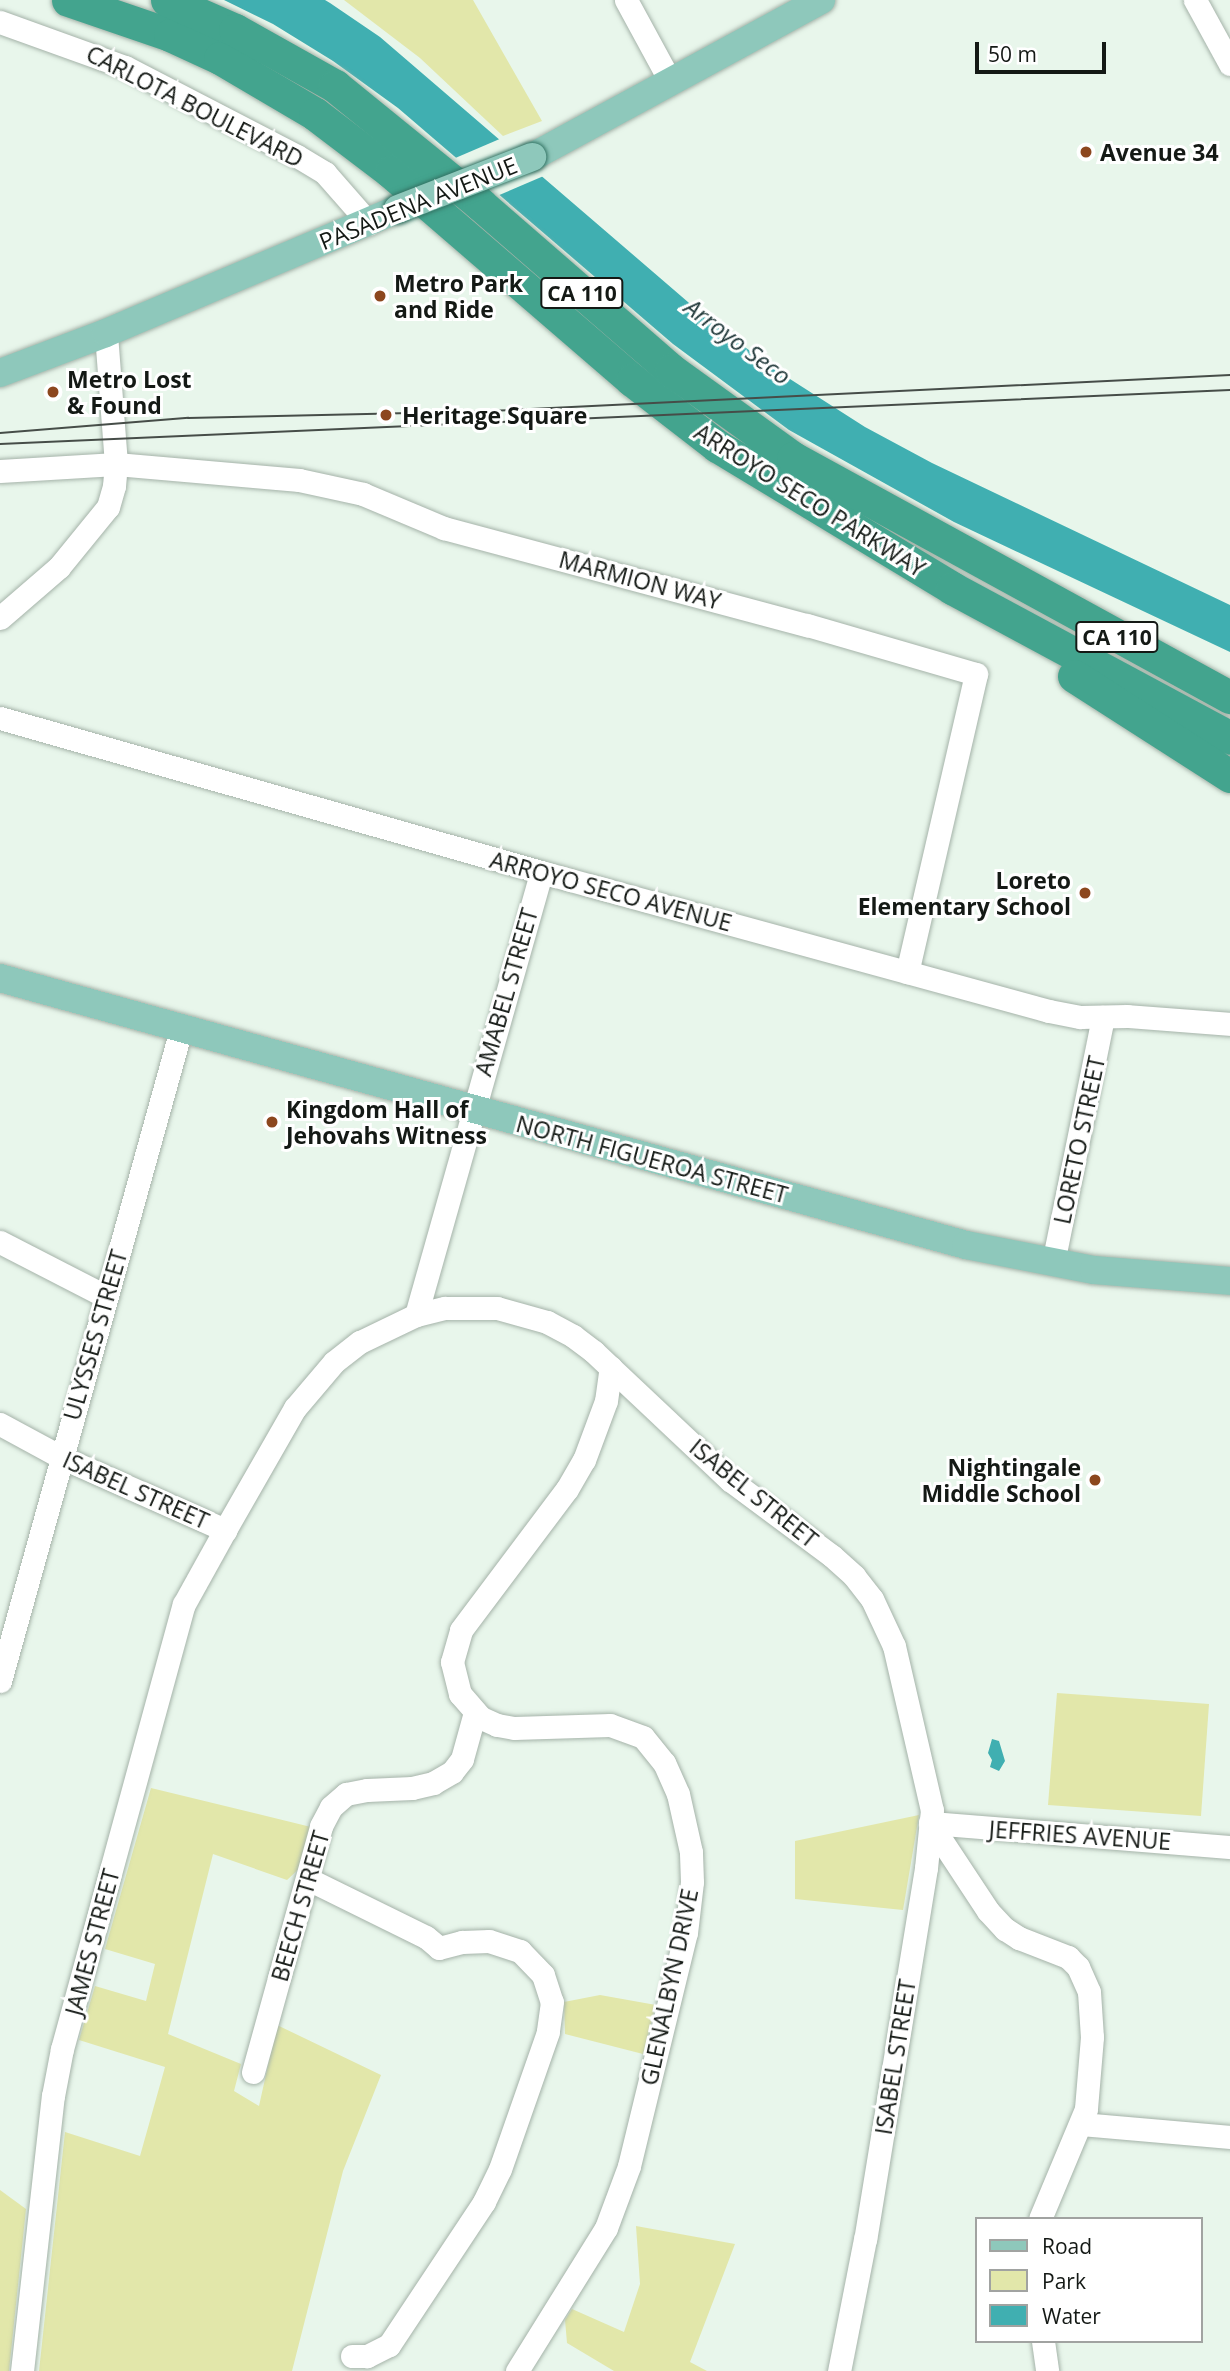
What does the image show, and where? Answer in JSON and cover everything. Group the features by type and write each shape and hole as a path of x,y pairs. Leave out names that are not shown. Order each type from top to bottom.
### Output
{"highway":[{"name":"ARROYO SECO PARKWAY","path":"68,0 170,35 220,58 315,114 391,172 632,380 717,446 952,587 1230,738"},
{"name":"ARROYO SECO PARKWAY","path":"167,0 235,30 335,86 480,204 671,370 793,458 1005,577 1230,697"},
{"path":"1005,577 1230,681"},
{"path":"1025,627 1076,677 1230,776"}],"main road":[{"name":"PASADENA AVENUE","path":"0,373 106,333 398,209 532,157 821,0"},
{"name":"NORTH FIGUEROA STREET","path":"0,978 966,1245 1053,1263 1110,1271 1230,1281"}],"street":[{"path":"626,0 671,83"},
{"path":"1195,0 1230,64"},
{"name":"CARLOTA BOULEVARD","path":"0,22 125,67 297,156 325,173 369,223"},
{"path":"0,618 59,567 108,506 116,464 106,333"},
{"name":"MARMION WAY","path":"0,471 116,464 274,477 363,494 444,528 807,625 976,674 907,972"},
{"name":"ARROYO SECO AVENUE","path":"0,718 541,873 1049,1010 1080,1017 1230,1024"},
{"name":"AMABEL STREET","path":"416,1315 541,873"},
{"name":"LORETO STREET","path":"1053,1263 1103,1017"},
{"name":"ULYSSES STREET","path":"0,1681 181,1030"},
{"path":"0,1242 105,1296"},
{"name":"ISABEL STREET","path":"0,1424 61,1457 225,1530 295,1408 315,1382 360,1342 416,1315 471,1306 523,1313 573,1336 611,1367 730,1480 832,1556 872,1599 894,1646 932,1810 926,1868 865,2239 839,2371"},
{"name":"GLENALBYN DRIVE","path":"517,2371 606,2228 626,2177 686,1933 692,1882 691,1852 686,1822 674,1783 655,1748 643,1737 610,1725 514,1728 497,1725 475,1712 460,1694 454,1682 452,1662 454,1644 461,1630 567,1489 584,1460 606,1401 611,1367"},
{"name":"JAMES STREET","path":"22,2371 53,2096 62,2049 184,1604 225,1530"},
{"name":"BEECH STREET","path":"253,2072 321,1826 331,1807 346,1794 412,1788 433,1783 452,1772 462,1759 475,1712"},
{"path":"930,1823 988,1911 1019,1938 1068,1957 1086,1980 1092,2037 1090,2084 1081,2124 1041,2217"},
{"name":"JEFFRIES AVENUE","path":"930,1823 1230,1847"},
{"path":"308,1879 426,1937 439,1948 462,1942 489,1941 520,1951 543,1975 552,2002 548,2032 500,2169 484,2202 388,2344 367,2356 352,2356"},
{"path":"1081,2124 1230,2137"},
{"path":"1043,2343 1047,2371"}],"green space":[{"path":"344,0 473,0 542,121 503,136 420,58"},
{"path":"1057,1693 1209,1704 1201,1816 1048,1805"},
{"path":"151,1788 311,1827 303,1865 287,1880 213,1854 168,2034 241,2064 234,2091 259,2106 277,2025 381,2075 343,2171 292,2371 39,2371 65,2132 140,2156 165,2067 79,2040 95,1986 146,2001 155,1964 105,1949"},
{"path":"919,1815 903,1910 795,1899 795,1841"},
{"path":"600,1995 656,2005 643,2054 565,2034 564,2002"},
{"path":"0,2190 26,2209 9,2371 0,2371"},
{"path":"636,2226 735,2244 690,2362 707,2371 614,2371 567,2343 565,2320 572,2309 624,2332 640,2284"}],"water":[{"name":"Arroyo Seco","path":"224,0 325,0 330,3 380,37 717,327 779,372 865,427 932,463 1230,605 1230,652 954,522 789,430 673,344 398,108 333,61 273,24"},
{"path":"992,1739 999,1741 1005,1761 999,1771 990,1767 992,1760 988,1753"}],"pier":[{"path":"502,138 546,175 497,196 453,159"}],"tram line":[{"path":"0,433 188,418 489,411 1230,375"},
{"path":"0,444 1230,390"}],"place":[{"name":"Avenue 34","path":"1086,152"},
{"name":"Metro Park and Ride","path":"380,296"},
{"name":"Metro Lost & Found","path":"53,392"},
{"name":"Heritage Square","path":"386,415"},
{"name":"Loreto Elementary School","path":"1085,893"},
{"name":"Kingdom Hall of Jehovahs Witness","path":"272,1122"},
{"name":"Nightingale Middle School","path":"1095,1480"}]}
